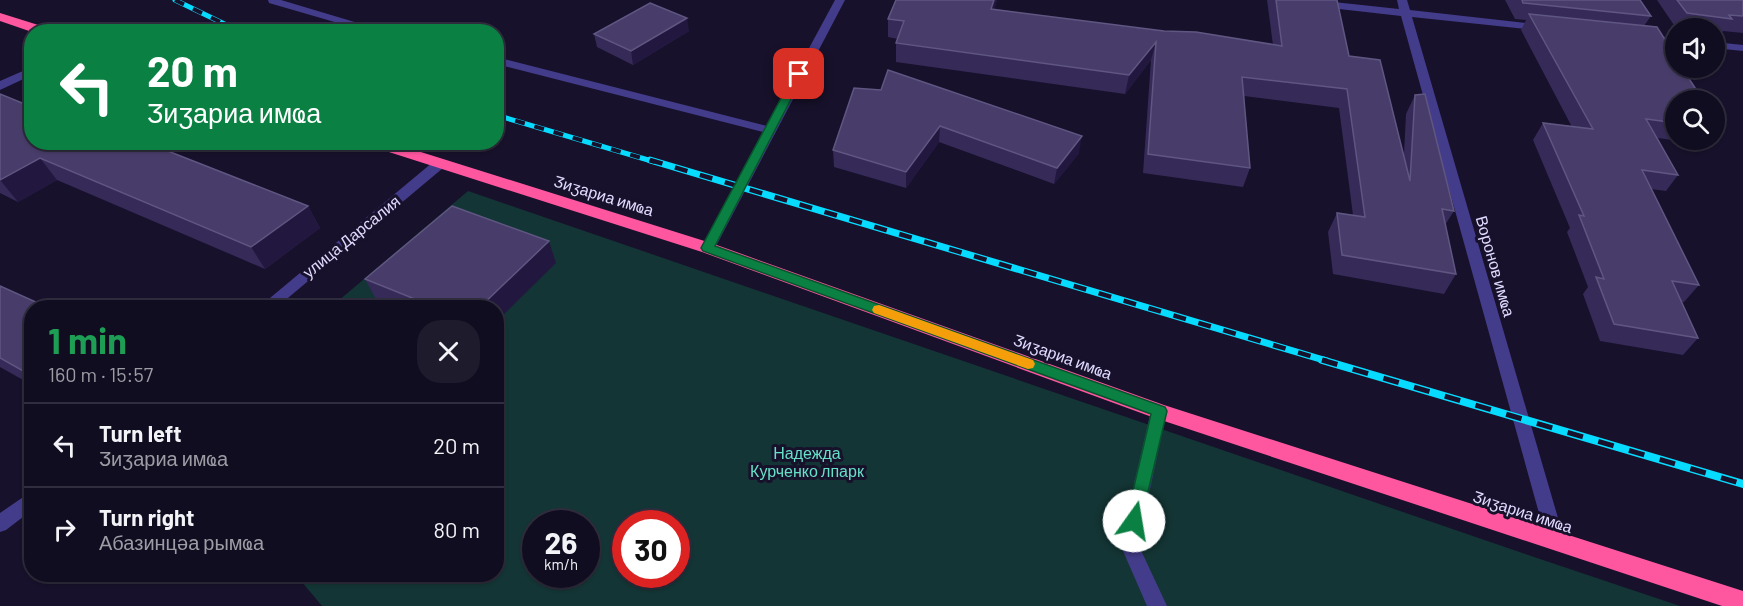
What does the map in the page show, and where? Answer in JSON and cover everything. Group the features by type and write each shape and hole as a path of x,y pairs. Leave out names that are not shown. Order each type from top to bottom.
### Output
{"highway":[{"path":"0,17 24,25"},
{"name":"Ӡиӡариа имҩа","path":"395,150 708,248 1160,411 1743,602"}],"street":[{"path":"273,0 356,24"},
{"path":"708,248 840,0"},
{"path":"1286,0 1404,7 1558,29"},
{"name":"Воронов имҩа","path":"1404,7 1556,542"},
{"path":"1629,36 1665,40"},
{"path":"1725,46 1743,48"},
{"path":"504,62 769,130"},
{"path":"0,86 24,74"},
{"name":"улица Дарсалия","path":"275,300 438,165"},
{"path":"1157,606 1129,544 1160,411"},
{"path":"0,524 24,505"}],"green space":[{"name":"Надежда Курченко лпарк","path":"468,191 1680,606 322,606 302,582 504,582 504,300 339,300"}],"building":[{"path":"896,0 994,0 991,9 1164,31 1196,32 1282,46 1276,0 1337,0 1349,56 1380,60 1410,181 1415,95 1425,94 1454,211 1442,209 1456,274 1342,255 1337,213 1365,217 1347,89 1242,77 1250,168 1148,154 1156,42 1129,75 896,43 904,21 888,19"},
{"path":"1522,0 1640,0 1651,16 1523,3"},
{"path":"1677,0 1743,0 1743,16 1729,15 1732,19 1687,13"},
{"path":"650,3 687,18 631,51 594,34"},
{"path":"1529,14 1657,27 1665,40 1665,78 1689,78 1696,90 1665,90 1665,122 1646,119 1678,175 1642,170 1699,285 1672,281 1698,338 1614,324 1596,277 1604,279 1579,215 1584,216 1543,123 1593,129"},
{"path":"888,70 1082,136 1057,168 940,126 906,172 833,150 854,88 881,90"},
{"path":"0,94 24,104 24,150 165,150 308,206 251,247 40,158 0,180"},
{"path":"452,206 549,241 487,300 417,300 365,279"},
{"path":"0,286 31,300 24,300 24,372 0,358"}],"railway":[{"path":"175,0 224,24"},
{"path":"504,117 655,162"},
{"path":"650,160 1327,361"},
{"path":"1322,360 1743,484"}],"slow traffic":[{"path":"879,310 1028,364"}],"route":[{"path":"799,74 708,248 1160,411 1134,521"}]}
